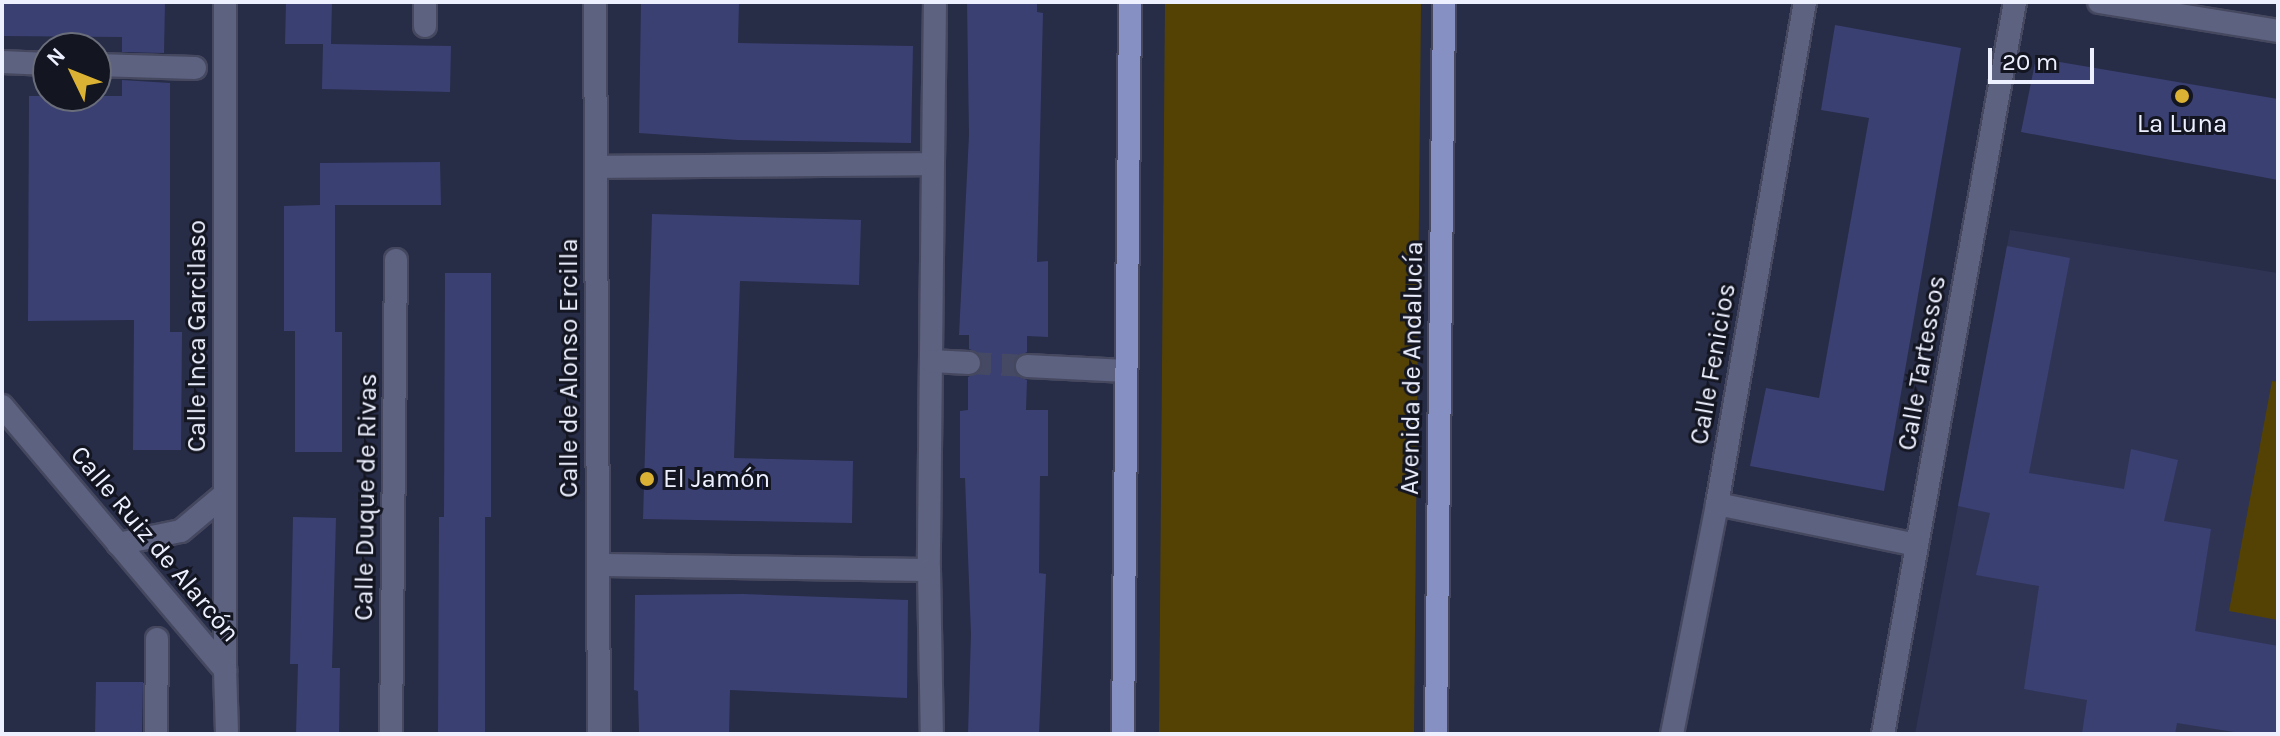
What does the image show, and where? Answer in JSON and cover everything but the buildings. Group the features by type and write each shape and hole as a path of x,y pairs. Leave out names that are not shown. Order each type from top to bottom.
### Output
{"main road":[{"path":"1123,734 1130,2"},
{"name":"Avenida de Andalucía","path":"1436,734 1444,2"}],"street":[{"name":"Calle Inca Garcilaso","path":"225,2 225,670"},
{"path":"425,2 425,26"},
{"name":"Calle de Alonso Ercilla","path":"595,2 599,734"},
{"path":"932,734 929,570 935,2"},
{"name":"Calle Fenicios","path":"1672,734 1717,504 1805,2"},
{"name":"Calle Tartessos","path":"1883,734 2015,2"},
{"path":"2099,2 2278,31"},
{"path":"2,62 32,63"},
{"path":"112,65 195,68"},
{"path":"596,167 933,164"},
{"name":"Calle Duque de Rivas","path":"391,734 396,260"},
{"path":"931,361 969,363"},
{"path":"1027,366 1126,371"},
{"name":"Calle Ruiz de Alarcón","path":"2,406 225,670 227,734"},
{"path":"118,544 181,531 225,494"},
{"path":"1717,504 1917,545"},
{"path":"599,565 929,570"},
{"path":"156,734 157,639"}],"shaded area":[{"path":"1165,2 1421,2 1414,734 1159,734"},
{"path":"2010,230 2278,273 2278,734 1915,734"},
{"path":"2272,381 2278,382 2278,620 2229,611"}],"tunnel":[{"path":"969,363 1027,366"}],"place":[{"name":"La Luna","path":"2182,96"},
{"name":"El Jamón","path":"647,479"}]}
